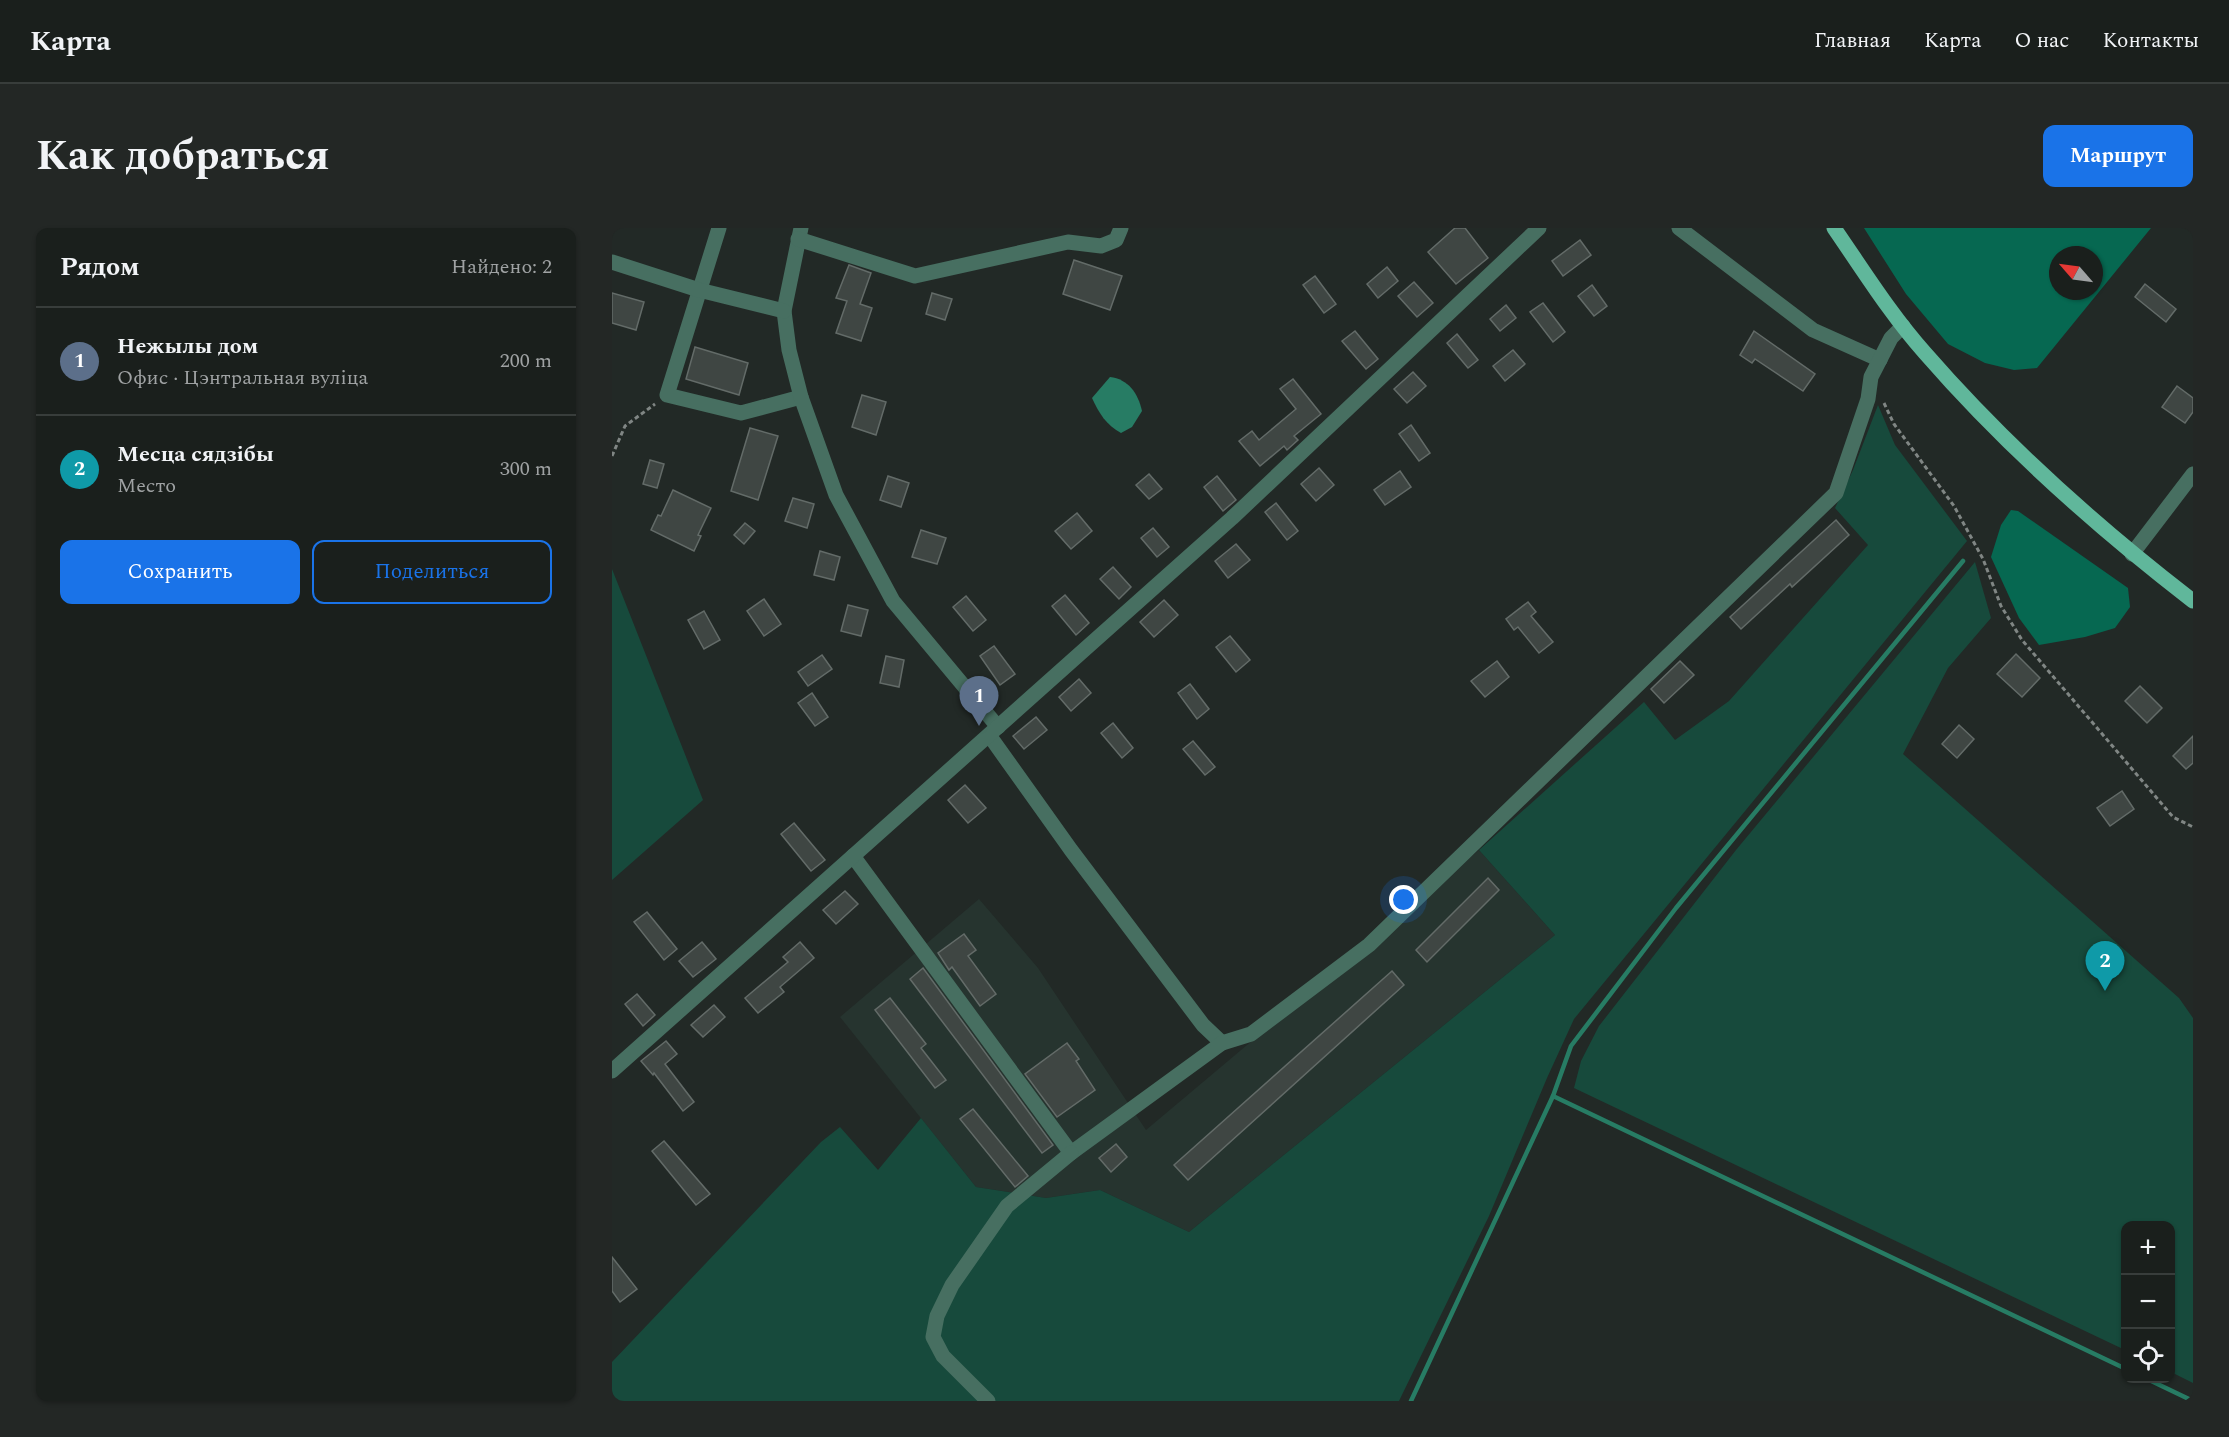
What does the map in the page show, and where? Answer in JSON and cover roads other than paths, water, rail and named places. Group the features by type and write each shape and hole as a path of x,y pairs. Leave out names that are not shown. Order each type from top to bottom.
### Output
{"main road":[{"path":"1834,228 1903,326 1974,407 2132,554 2193,601"}],"street":[{"path":"719,228 667,395 741,413 801,397"},
{"path":"1121,228 1116,240 1101,246 1068,242 915,276 799,234 784,311 789,350 801,397 836,495 893,601 993,731 1071,850 1203,1025 1222,1043"},
{"path":"612,1071 1232,518 1539,228"},
{"path":"1679,228 1813,330 1880,360"},
{"path":"612,262 699,290 784,311"},
{"path":"988,1401 943,1356 933,1337 937,1316 952,1285 1007,1206 1071,1153 1222,1043 1251,1034 1369,945 1836,493 1868,399 1870,377 1891,338 1903,326"},
{"path":"2132,554 2193,474"},
{"path":"853,856 1071,1153"}],"waterway":[{"path":"1411,1401 1553,1096 1571,1046 1676,908 1963,561"},
{"path":"1553,1096 2121,1367"},
{"path":"2155,1383 2193,1401"}],"place":[{"name":"Нежылы дом","path":"979,726"},
{"name":"Месца сядзібы","path":"2105,991"}]}
